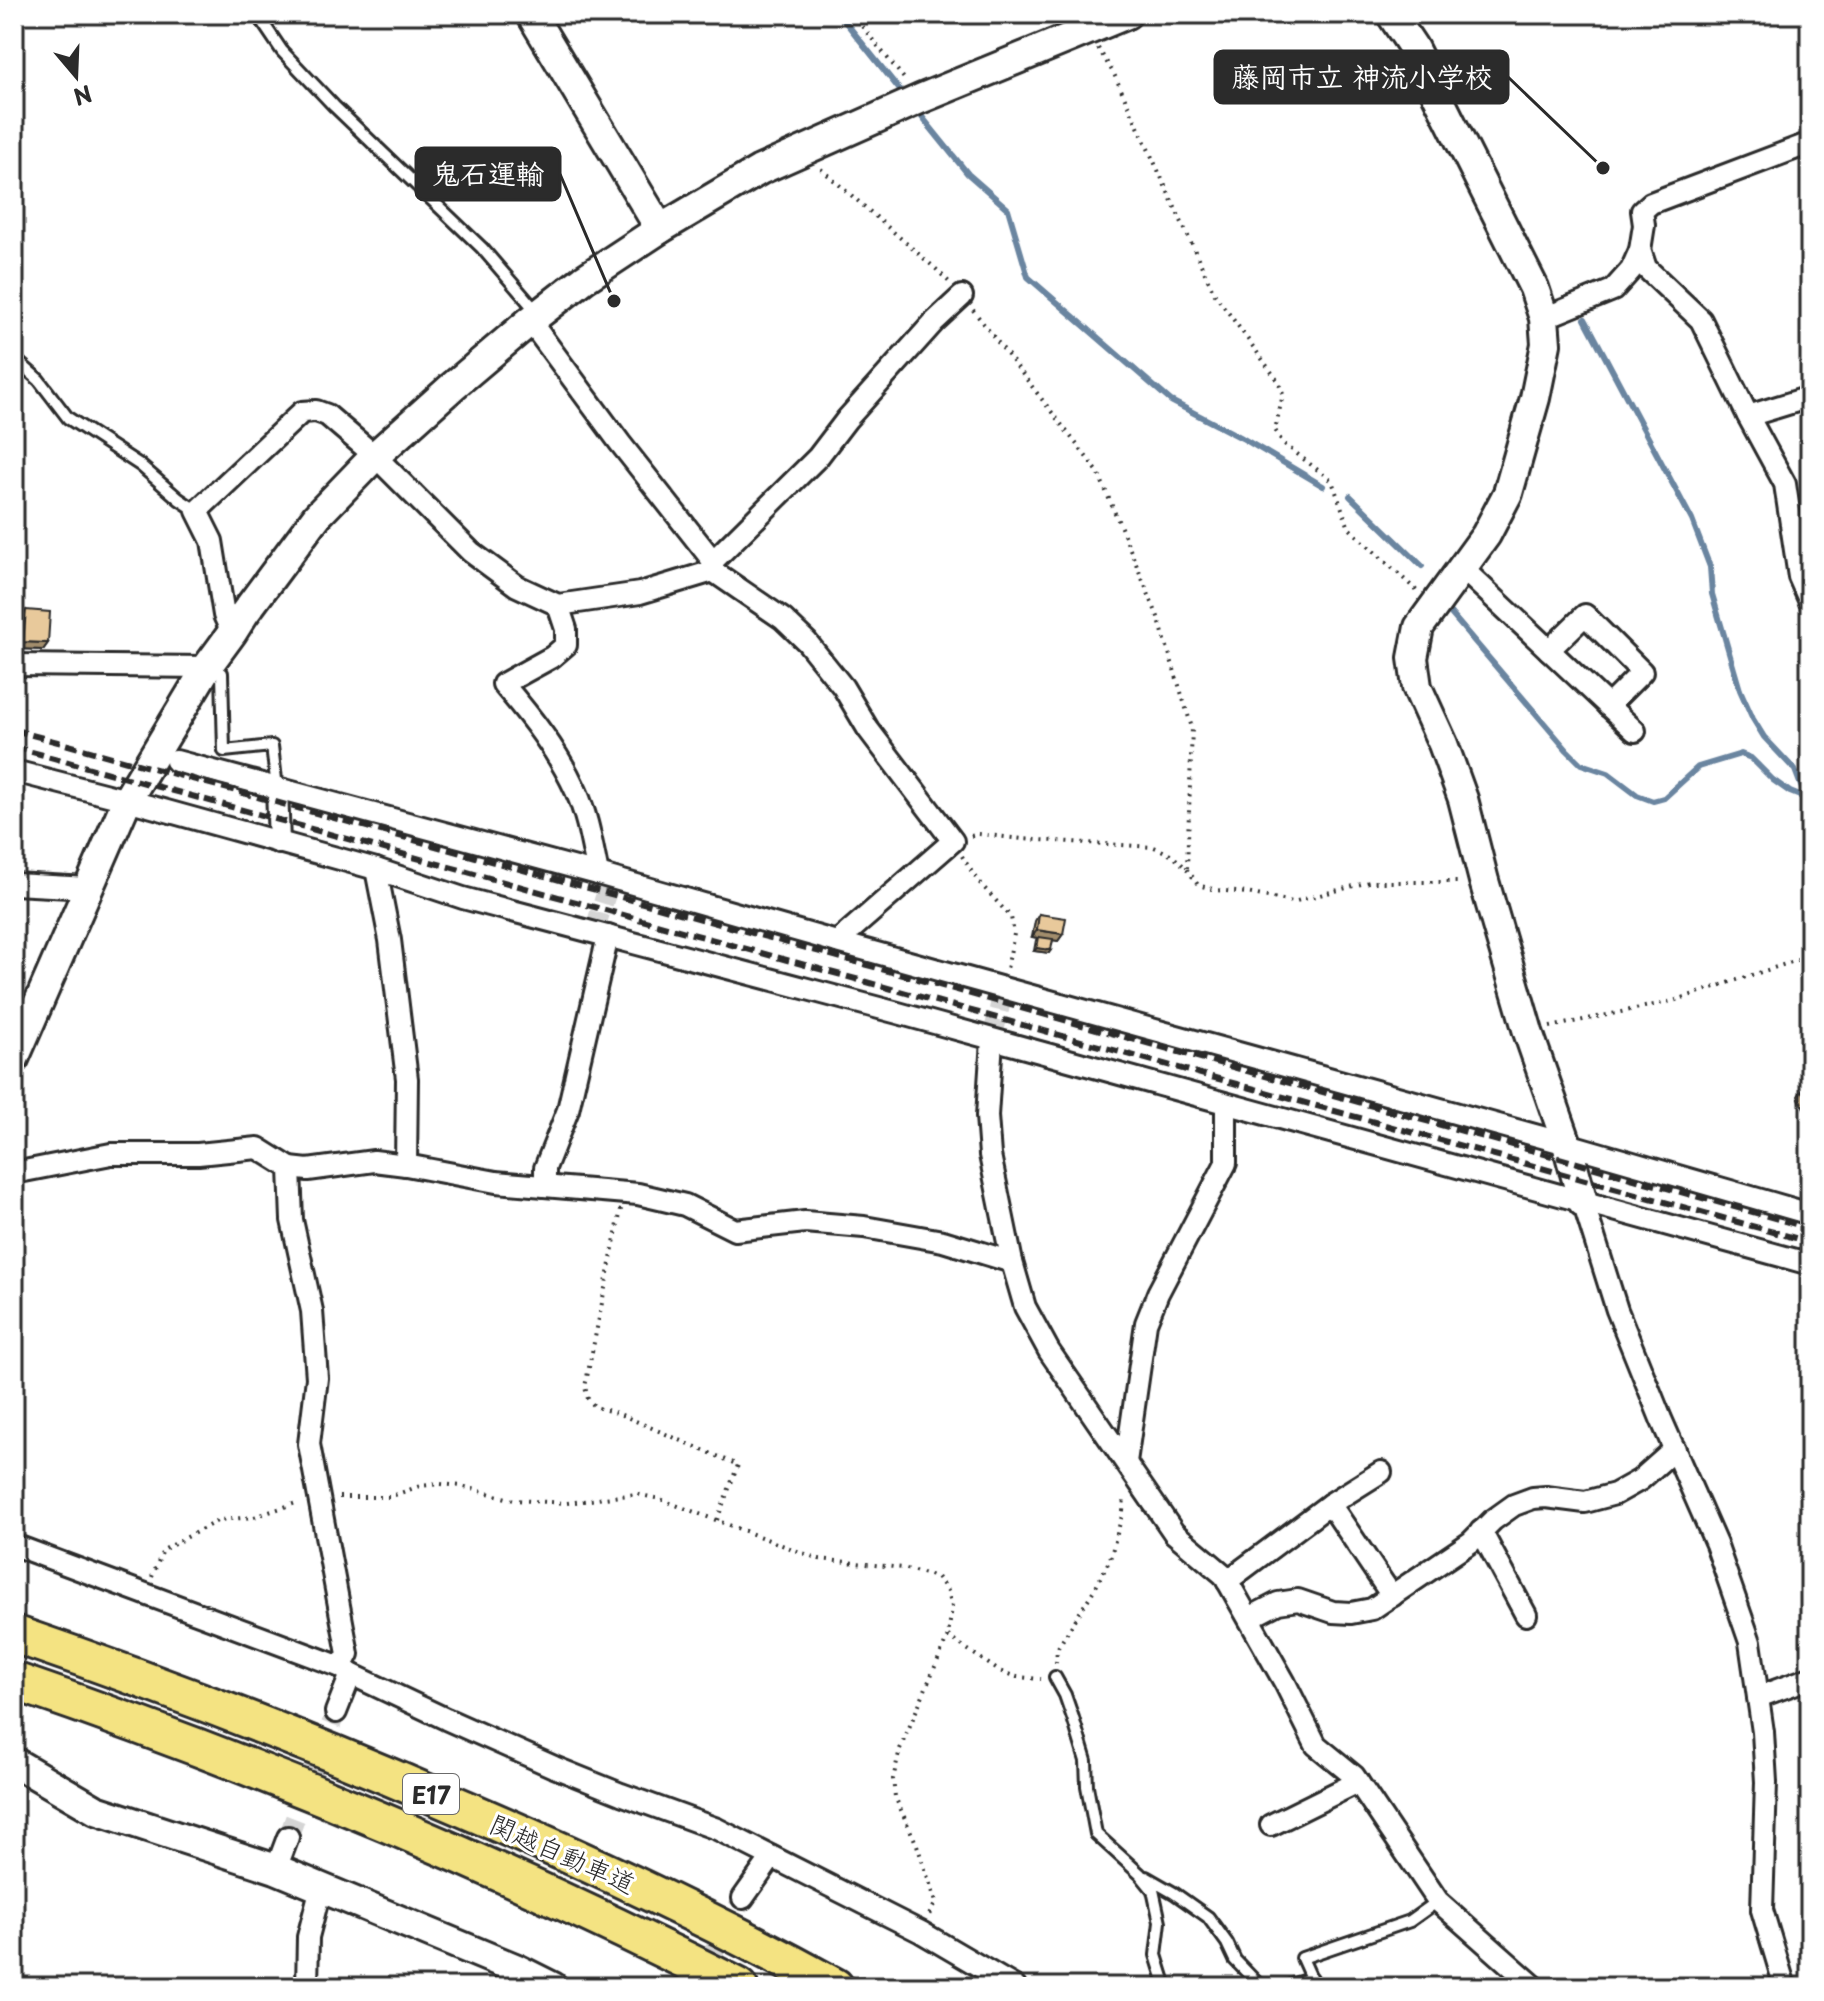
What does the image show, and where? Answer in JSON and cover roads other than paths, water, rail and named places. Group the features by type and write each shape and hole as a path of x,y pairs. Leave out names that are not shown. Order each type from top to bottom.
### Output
{"highway":[{"name":"関越自動車道","path":"14,1634 245,1718 382,1773 671,1902 835,1987"},
{"name":"関越自動車道","path":"14,1681 215,1753 362,1813 648,1940 739,1987"}],"street":[{"path":"531,14 660,229"},
{"path":"14,1059 127,800 207,667 244,614 317,516 375,456 453,386 584,279 660,229 760,170 920,99 1127,14"},
{"path":"1391,14 1413,47 1534,288 1544,318 1546,344 1508,493 1486,535 1419,627 1413,658 1417,687 1463,799 1528,1032 1567,1144 1617,1310 1716,1544 1746,1628 1763,1732 1766,1782 1762,1910 1785,1987"},
{"path":"1544,318 1613,290 1631,270 1640,250 1644,225 1642,211 1651,203 1810,143"},
{"path":"1640,250 1646,268 1701,320 1785,484 1802,532 1799,577 1810,602"},
{"path":"232,633 224,615 212,541 197,511 302,412 316,411 327,415 375,456 471,552 517,586 558,605 640,593 713,566 818,457 847,419 934,322 962,296"},
{"path":"534,318 620,443 713,566 783,619 807,642 843,687 868,729 953,841 837,942"},
{"path":"1748,416 1810,397"},
{"path":"1462,568 1635,731"},
{"path":"558,605 566,629 566,645 552,657 503,684 538,724 576,791 588,825 598,874"},
{"path":"1549,650 1585,615 1642,672 1608,706"},
{"path":"14,665 207,667"},
{"path":"176,761 598,874 1810,1214"},
{"path":"14,771 376,869 463,898 1810,1264"},
{"path":"277,788 279,843"},
{"path":"376,869 390,940 407,1079 406,1165"},
{"path":"14,884 88,888"},
{"path":"545,1186 545,1168 568,1110 608,936"},
{"path":"992,1040 987,1116 990,1155 1012,1262 1025,1307 1049,1351 1174,1533 1224,1575 1316,1745 1354,1776 1438,1901 1535,1987"},
{"path":"1126,1462 1146,1323 1158,1293 1226,1163 1226,1104"},
{"path":"14,1173 111,1154 198,1154 258,1148 290,1168 308,1170 374,1161 496,1182 624,1192 685,1205 735,1230 805,1222 864,1227 943,1241 1012,1262"},
{"path":"290,1168 292,1220 312,1311 317,1378 309,1444 348,1654 336,1712"},
{"path":"1249,1618 1278,1603 1298,1600 1333,1612 1372,1609 1471,1542 1514,1505 1533,1498 1585,1502 1615,1494 1640,1480 1675,1449"},
{"path":"1227,1581 1330,1504 1381,1472"},
{"path":"1330,1504 1392,1596"},
{"path":"1481,1531 1526,1615"},
{"path":"14,1545 346,1670 554,1767 717,1829 921,1932 1015,1987"},
{"path":"1758,1697 1810,1678"},
{"path":"14,1762 96,1810 276,1869 517,1969 553,1987"},
{"path":"1271,1825 1358,1782"},
{"path":"276,1869 288,1837"},
{"path":"743,1898 772,1857"},
{"path":"307,1987 308,1937 321,1887"}],"lane":[{"path":"257,14 282,51 334,106 482,248 534,318"},
{"path":"14,358 39,380 68,418 140,465 197,511"},
{"path":"207,667 222,673 224,751 272,746 277,788"},
{"path":"1055,1677 1073,1718 1086,1761 1087,1786 1096,1834 1153,1890 1160,1922 1156,1955 1166,1987"},
{"path":"1140,1874 1208,1917 1235,1960 1261,1987"},
{"path":"1284,1987 1314,1983 1302,1958 1410,1921 1438,1901"}],"waterway":[{"path":"839,14 899,89"},
{"path":"922,117 968,174 1008,209 1028,277 1171,401 1323,486"},
{"path":"1585,319 1692,520 1710,567 1712,594 1740,690 1753,719 1764,737 1795,770 1806,799"},
{"path":"1350,496 1422,566"},
{"path":"1447,609 1581,764 1608,773 1637,795 1653,801 1664,798 1698,767 1741,754 1751,758 1790,792 1810,800"}],"tunnel":[{"path":"594,932 611,878"},
{"path":"992,1040 1004,988"},
{"path":"288,1837 336,1712"},
{"path":"695,1987 743,1898"}],"railway":[{"path":"14,730 1810,1228"},
{"path":"14,747 1810,1242"}],"place":[{"name":"藤岡市立 神流小学校","path":"1603,168"},
{"name":"鬼石運輸","path":"614,301"}]}
